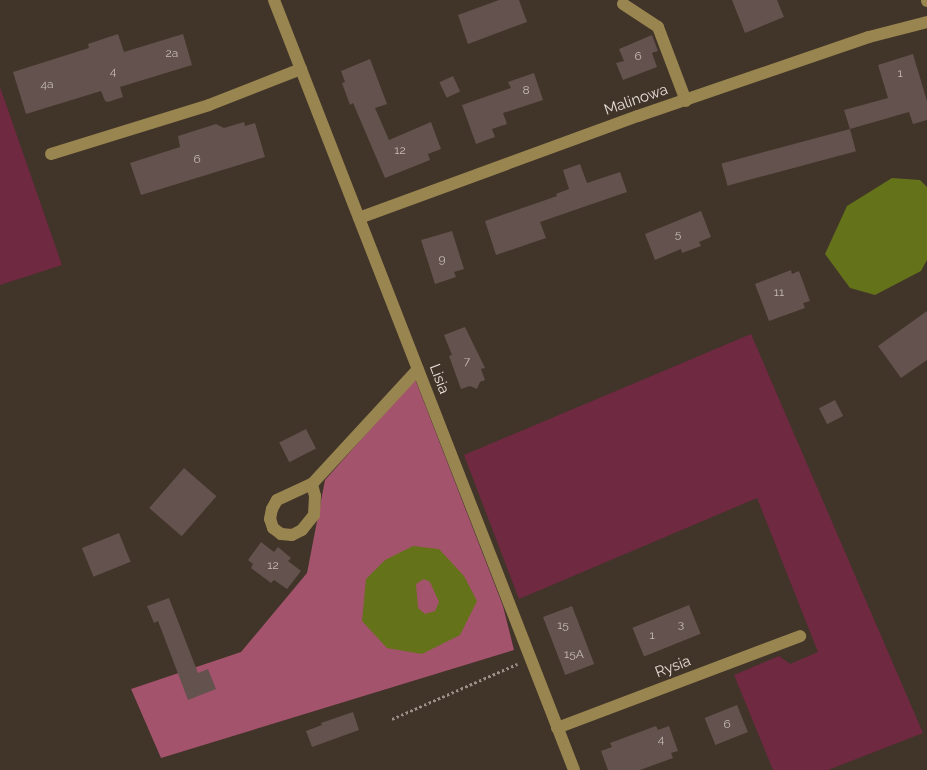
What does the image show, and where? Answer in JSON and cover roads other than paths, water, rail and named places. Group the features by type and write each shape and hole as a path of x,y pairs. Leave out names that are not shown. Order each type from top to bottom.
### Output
{"street":[{"name":"Lisia","path":"274,0 574,770"},
{"path":"623,4 658,27 686,101"},
{"name":"Malinowa","path":"359,218 496,166 869,37 927,22"},
{"path":"52,154 209,105 301,69"},
{"path":"312,484 418,369"},
{"name":"Rysia","path":"558,728 800,636"}]}
